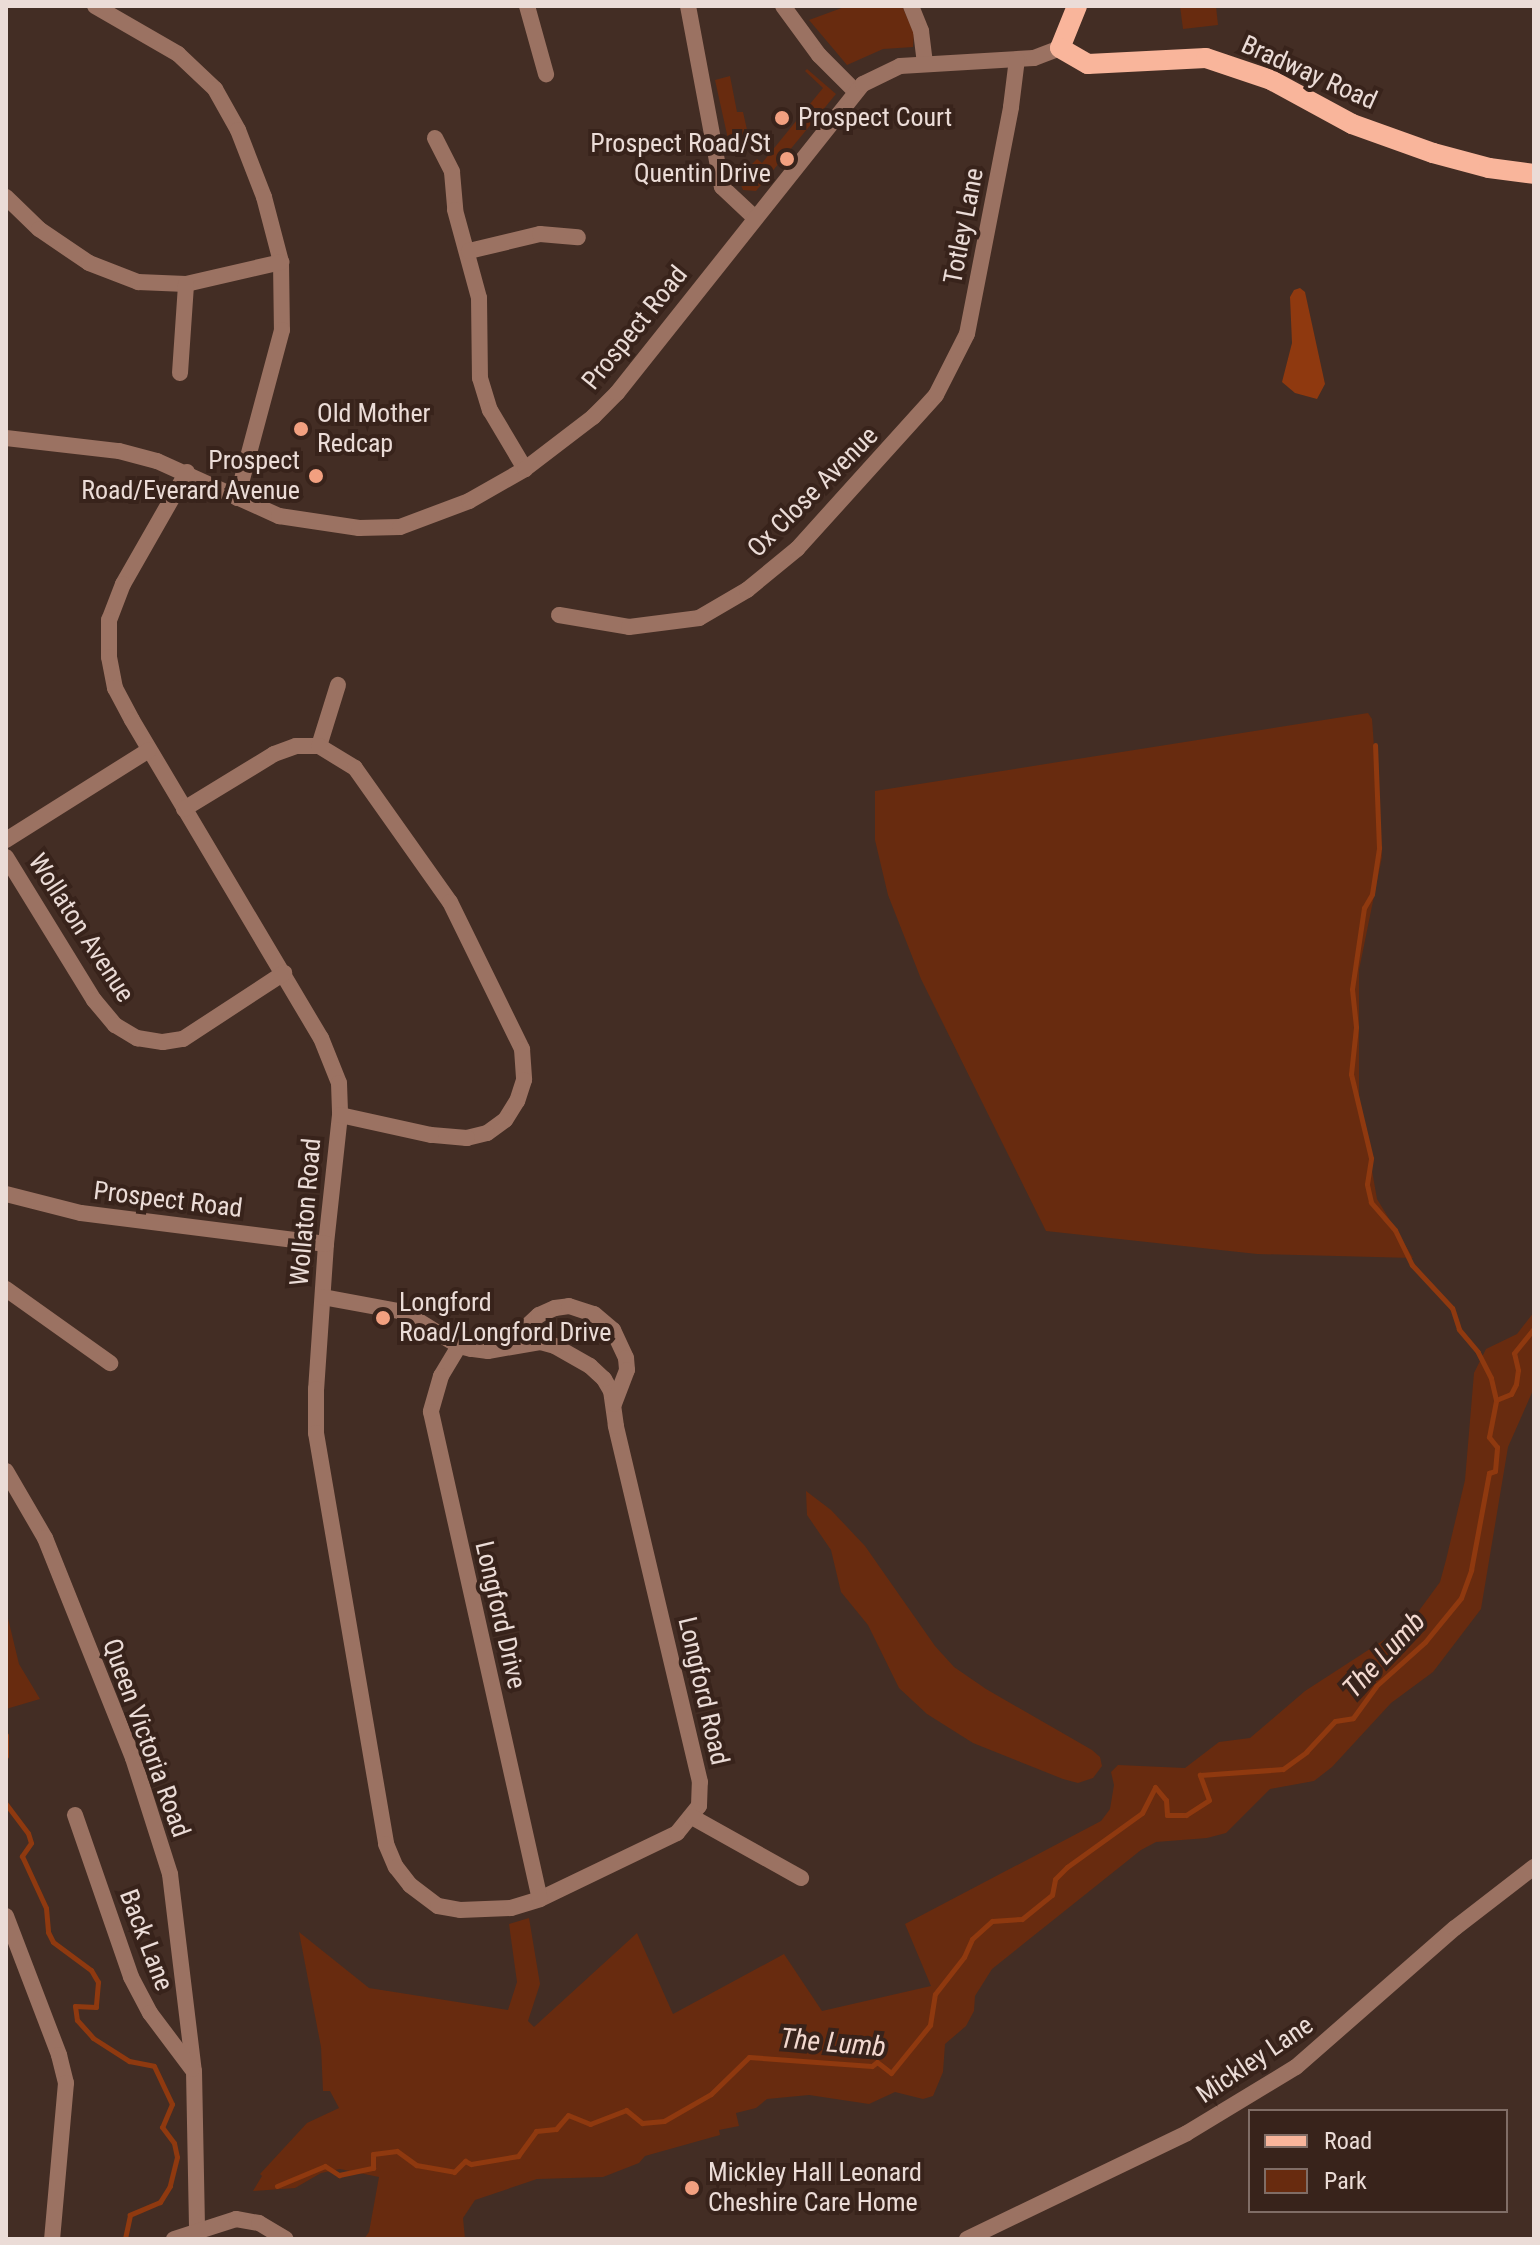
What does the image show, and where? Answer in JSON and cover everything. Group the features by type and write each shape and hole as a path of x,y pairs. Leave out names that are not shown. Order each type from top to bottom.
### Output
{"main road":[{"path":"1060,48 1077,6"},
{"name":"Bradway Road","path":"1060,48 1073,58 1098,66 1206,58 1271,80 1352,124 1433,153 1489,168 1534,174"}],"street":[{"path":"527,6 546,74"},
{"path":"688,6 722,187 754,217"},
{"path":"783,6 819,55 855,91"},
{"path":"911,6 921,31 925,63"},
{"path":"98,7 178,54 215,89 248,156 281,262 282,330 237,498"},
{"name":"Prospect Road","path":"6,438 119,451 187,472 279,516 359,528 400,527 469,501 525,469 617,393 855,91 885,71 925,63 1034,58 1060,48"},
{"name":"Totley Lane","path":"936,395 967,334 1011,107 1017,59"},
{"path":"435,138 452,172 455,210 469,251 479,298 480,378 490,410 525,469"},
{"path":"6,197 39,229 89,263 138,282 186,284 281,262"},
{"path":"469,251 540,234 578,237"},
{"path":"180,373 186,284"},
{"name":"Ox Close Avenue","path":"567,621 629,627 699,618 747,590 797,549 936,395"},
{"name":"Wollaton Road","path":"187,472 123,584 109,620 109,657 115,688 284,973 331,1060 339,1083 340,1115 326,1244 316,1433 386,1844 396,1867 410,1885 438,1906 460,1910 511,1908 540,1899"},
{"path":"319,746 338,685"},
{"path":"184,809 274,754 296,746 319,746 355,768 450,902 522,1049 524,1080 517,1101 505,1120 487,1133 467,1138 431,1135 340,1115"},
{"path":"6,840 149,750"},
{"name":"Wollaton Avenue","path":"6,857 94,1000 115,1025 137,1038 163,1042 183,1039 284,973"},
{"name":"Prospect Road","path":"6,1194 81,1213 326,1244"},
{"path":"6,1289 110,1363"},
{"name":"Longford Road","path":"323,1297 404,1312 459,1346 488,1351 521,1343 540,1342 555,1346 590,1366 604,1379 614,1404 616,1426 700,1782 701,1797 692,1817"},
{"name":"Longford Road","path":"521,1343 527,1326 539,1315 555,1308 569,1306 594,1314 613,1330 626,1358 627,1370 614,1404"},
{"name":"Longford Drive","path":"459,1346 441,1376 431,1412 540,1899"},
{"name":"Queen Victoria Road","path":"6,1471 45,1538 155,1821 170,1874 194,2071 197,2229"},
{"name":"Back Lane","path":"75,1815 131,1977 150,2013 194,2071"},
{"path":"540,1899 677,1833 692,1817 801,1878"},
{"name":"Mickley Lane","path":"967,2239 1187,2133 1296,2067 1455,1928 1534,1867"},
{"path":"6,1916 59,2055 66,2083 52,2239"},
{"path":"174,2239 197,2229 236,2219 247,2220 286,2239"}],"green space":[{"path":"847,6 902,6 914,33 913,47 883,49 847,65 809,20"},
{"path":"1180,6 1216,6 1218,25 1183,29"},
{"path":"807,69 836,94 756,191 743,190 733,165 738,169 749,167 757,159 762,163 823,88 805,71"},
{"path":"730,76 737,112 743,112 748,134 739,143 733,138 728,139 715,80"},
{"path":"1368,713 1372,719 1382,857 1359,970 1359,1096 1377,1199 1413,1258 1257,1254 1046,1231 921,979 888,895 875,840 875,791"},
{"path":"1534,1312 1534,1388 1508,1447 1481,1609 1433,1672 1391,1703 1332,1767 1314,1781 1270,1789 1226,1833 1207,1838 1156,1842 1141,1850 992,1969 975,1996 974,2011 966,2026 945,2044 943,2072 933,2096 923,2099 895,2092 869,2104 809,2095 767,2099 756,2108 736,2113 739,2126 719,2130 720,2135 645,2156 639,2163 603,2177 537,2179 475,2200 463,2218 465,2239 364,2239 369,2232 379,2177 340,2169 321,2173 295,2188 253,2191 262,2176 260,2174 307,2123 339,2108 330,2091 323,2091 321,2047 299,1932 369,1988 508,2010 517,1982 509,1924 529,1918 540,1984 528,2021 534,2027 637,1933 673,2014 784,1954 822,2011 931,1986 905,1924 1101,1821 1110,1809 1114,1785 1111,1772 1118,1765 1185,1768 1219,1742 1250,1738 1305,1691 1410,1623 1440,1582 1446,1560 1465,1480 1474,1373 1486,1349 1517,1334"},
{"path":"806,1491 831,1510 865,1546 935,1646 954,1667 1100,1757 1102,1766 1093,1778 1078,1783 1063,1779 973,1743 927,1714 899,1688 868,1625 841,1592 831,1550 807,1515"},
{"path":"6,1610 19,1664 40,1699 6,1709"}],"shaded area":[{"path":"1300,288 1305,292 1325,384 1317,399 1295,393 1282,382 1292,343 1290,297 1294,290"}],"waterway":[{"name":"The Lumb","path":"277,2186 325,2166 339,2175 373,2168 373,2154 397,2151 416,2165 454,2172 465,2161 471,2164 518,2156 536,2131 556,2129 568,2115 590,2124 626,2110 642,2123 664,2121 711,2094 749,2057 872,2066 877,2062 891,2073 930,2025 935,1994 964,1957 972,1939 992,1921 1022,1919 1052,1895 1055,1879 1142,1813 1155,1787 1166,1800 1167,1815 1186,1815 1209,1800 1200,1775 1283,1769 1306,1752 1335,1721 1353,1718 1376,1686 1425,1642 1461,1598 1471,1570 1489,1473 1495,1471 1497,1447 1489,1437 1496,1400 1491,1378 1478,1352 1459,1329 1452,1308 1412,1265 1395,1230 1371,1202 1367,1184 1371,1158 1351,1074 1356,1027 1352,989 1364,908 1372,894 1379,848 1375,745"},
{"path":"1496,1400 1511,1394 1518,1370 1514,1353 1534,1328"},
{"path":"6,1735 6,1756"},
{"path":"6,1804 28,1833 31,1843 22,1856 46,1908 48,1932 53,1942 91,1970 98,1982 96,2007 75,2006 77,2020 93,2038 129,2061 154,2066 172,2104 162,2127 174,2143 177,2157 170,2186 160,2202 130,2215 125,2239"}],"place":[{"name":"Prospect Court","path":"782,118"},
{"name":"Prospect Road/St Quentin Drive","path":"787,159"},
{"name":"Old Mother Redcap","path":"301,429"},
{"name":"Prospect Road/Everard Avenue","path":"316,476"},
{"name":"Longford Road/Longford Drive","path":"383,1318"},
{"name":"Mickley Hall Leonard Cheshire Care Home","path":"692,2188"}]}
